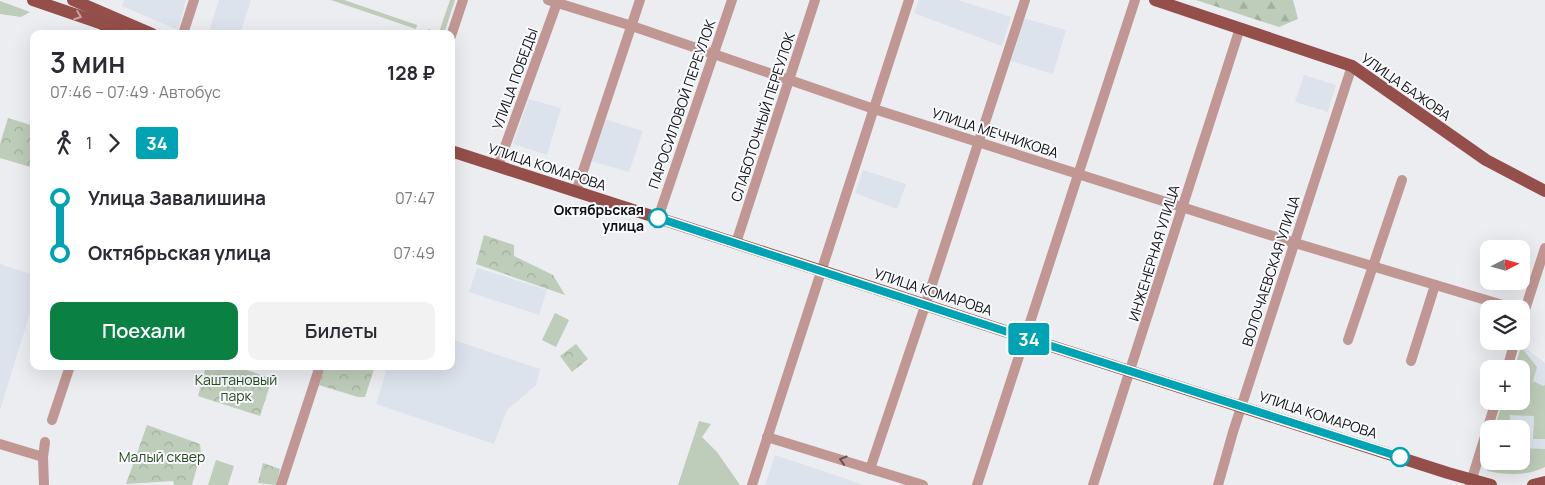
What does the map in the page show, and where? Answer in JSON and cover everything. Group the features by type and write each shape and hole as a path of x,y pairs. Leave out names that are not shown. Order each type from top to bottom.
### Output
{"main road":[{"path":"33,0 114,30"},
{"path":"73,0 143,30"},
{"name":"УЛИЦА БАЖОВА","path":"1155,0 1352,66 1486,160 1545,191"},
{"name":"УЛИЦА КОМАРОВА","path":"455,152 1470,482 1491,485"},
{"path":"1533,485 1545,482"}],"street":[{"path":"184,30 194,0"},
{"path":"453,30 463,0"},
{"path":"576,192 640,0"},
{"name":"ПАРОСИЛОВОЙ ПЕРЕУЛОК","path":"658,218 732,0"},
{"name":"СЛАБОТОЧНЫЙ ПЕРЕУЛОК","path":"736,243 815,0"},
{"path":"752,485 909,0"},
{"path":"870,469 926,306 1025,0"},
{"path":"977,485 1136,0"},
{"name":"УЛИЦА МЕЧНИКОВА","path":"555,1 874,109 1295,243 1487,300"},
{"name":"УЛИЦА ПОБЕДЫ","path":"498,166 555,1"},
{"name":"ИНЖЕНЕРНАЯ УЛИЦА","path":"1093,485 1240,28"},
{"name":"ВОЛОЧАЕВСКАЯ УЛИЦА","path":"1218,485 1241,407 1352,66"},
{"path":"1348,340 1402,180"},
{"path":"1525,300 1545,248"},
{"path":"1411,361 1435,285"},
{"path":"52,420 69,370"},
{"path":"281,485 319,370"},
{"path":"1470,482 1493,410"},
{"path":"767,437 923,485"},
{"path":"44,485 43,457 45,442"},
{"path":"0,444 43,457"}],"shaded area":[{"path":"124,0 186,0 178,30 122,6"},
{"path":"219,0 251,0 241,30 209,30"},
{"path":"919,0 958,0 1011,17 1002,46 914,13"},
{"path":"1023,18 1066,30 1053,74 1008,60"},
{"path":"1304,75 1336,85 1328,112 1295,102"},
{"path":"529,99 561,108 547,155 513,144"},
{"path":"604,119 643,131 629,172 591,161"},
{"path":"863,170 906,184 897,209 855,193"},
{"path":"0,264 30,274 30,313 0,410"},
{"path":"477,268 547,290 539,315 469,292"},
{"path":"455,340 540,369 536,385 507,410 494,444 376,404 387,370 455,370"},
{"path":"1521,350 1528,350 1545,363 1545,459 1530,460 1530,420 1505,420 1514,410 1530,410 1530,360 1518,360"},
{"path":"775,455 864,485 765,485"}],"green space":[{"path":"331,0 344,0 417,25 416,29"},
{"path":"450,0 455,0 445,30 440,30"},
{"path":"1196,0 1293,0 1298,19 1279,27"},
{"path":"0,1 30,12 21,17 0,14"},
{"path":"8,118 30,125 30,167 0,158 0,144"},
{"path":"484,235 514,245 514,256 553,275 565,295 476,264"},
{"path":"555,313 569,320 556,347 542,340"},
{"path":"576,344 588,359 572,372 560,356"},
{"path":"1520,350 1523,350 1537,367 1533,381 1543,386 1545,385 1545,439 1533,439 1534,416 1510,415 1510,420 1497,420 1500,410 1530,410 1530,360 1517,360"},
{"name":"Каштановый парк","path":"205,370 246,370 272,379 260,416 198,396"},
{"path":"324,370 374,370 365,397 358,397 319,385"},
{"path":"699,421 711,424 702,437 717,452 740,485 678,485"},
{"name":"Малый сквер","path":"147,425 200,444 201,453 192,485 174,485 173,481 126,484"},
{"path":"1530,448 1545,449 1545,467 1538,470 1517,474 1488,471 1530,470"},
{"path":"216,460 234,466 228,485 208,485"},
{"path":"263,463 280,469 276,485 258,483"}],"bus line":[{"name":"34","path":"658,218 926,306 1400,457"}],"place":[{"name":"Октябрьская улица","path":"658,218"}]}
